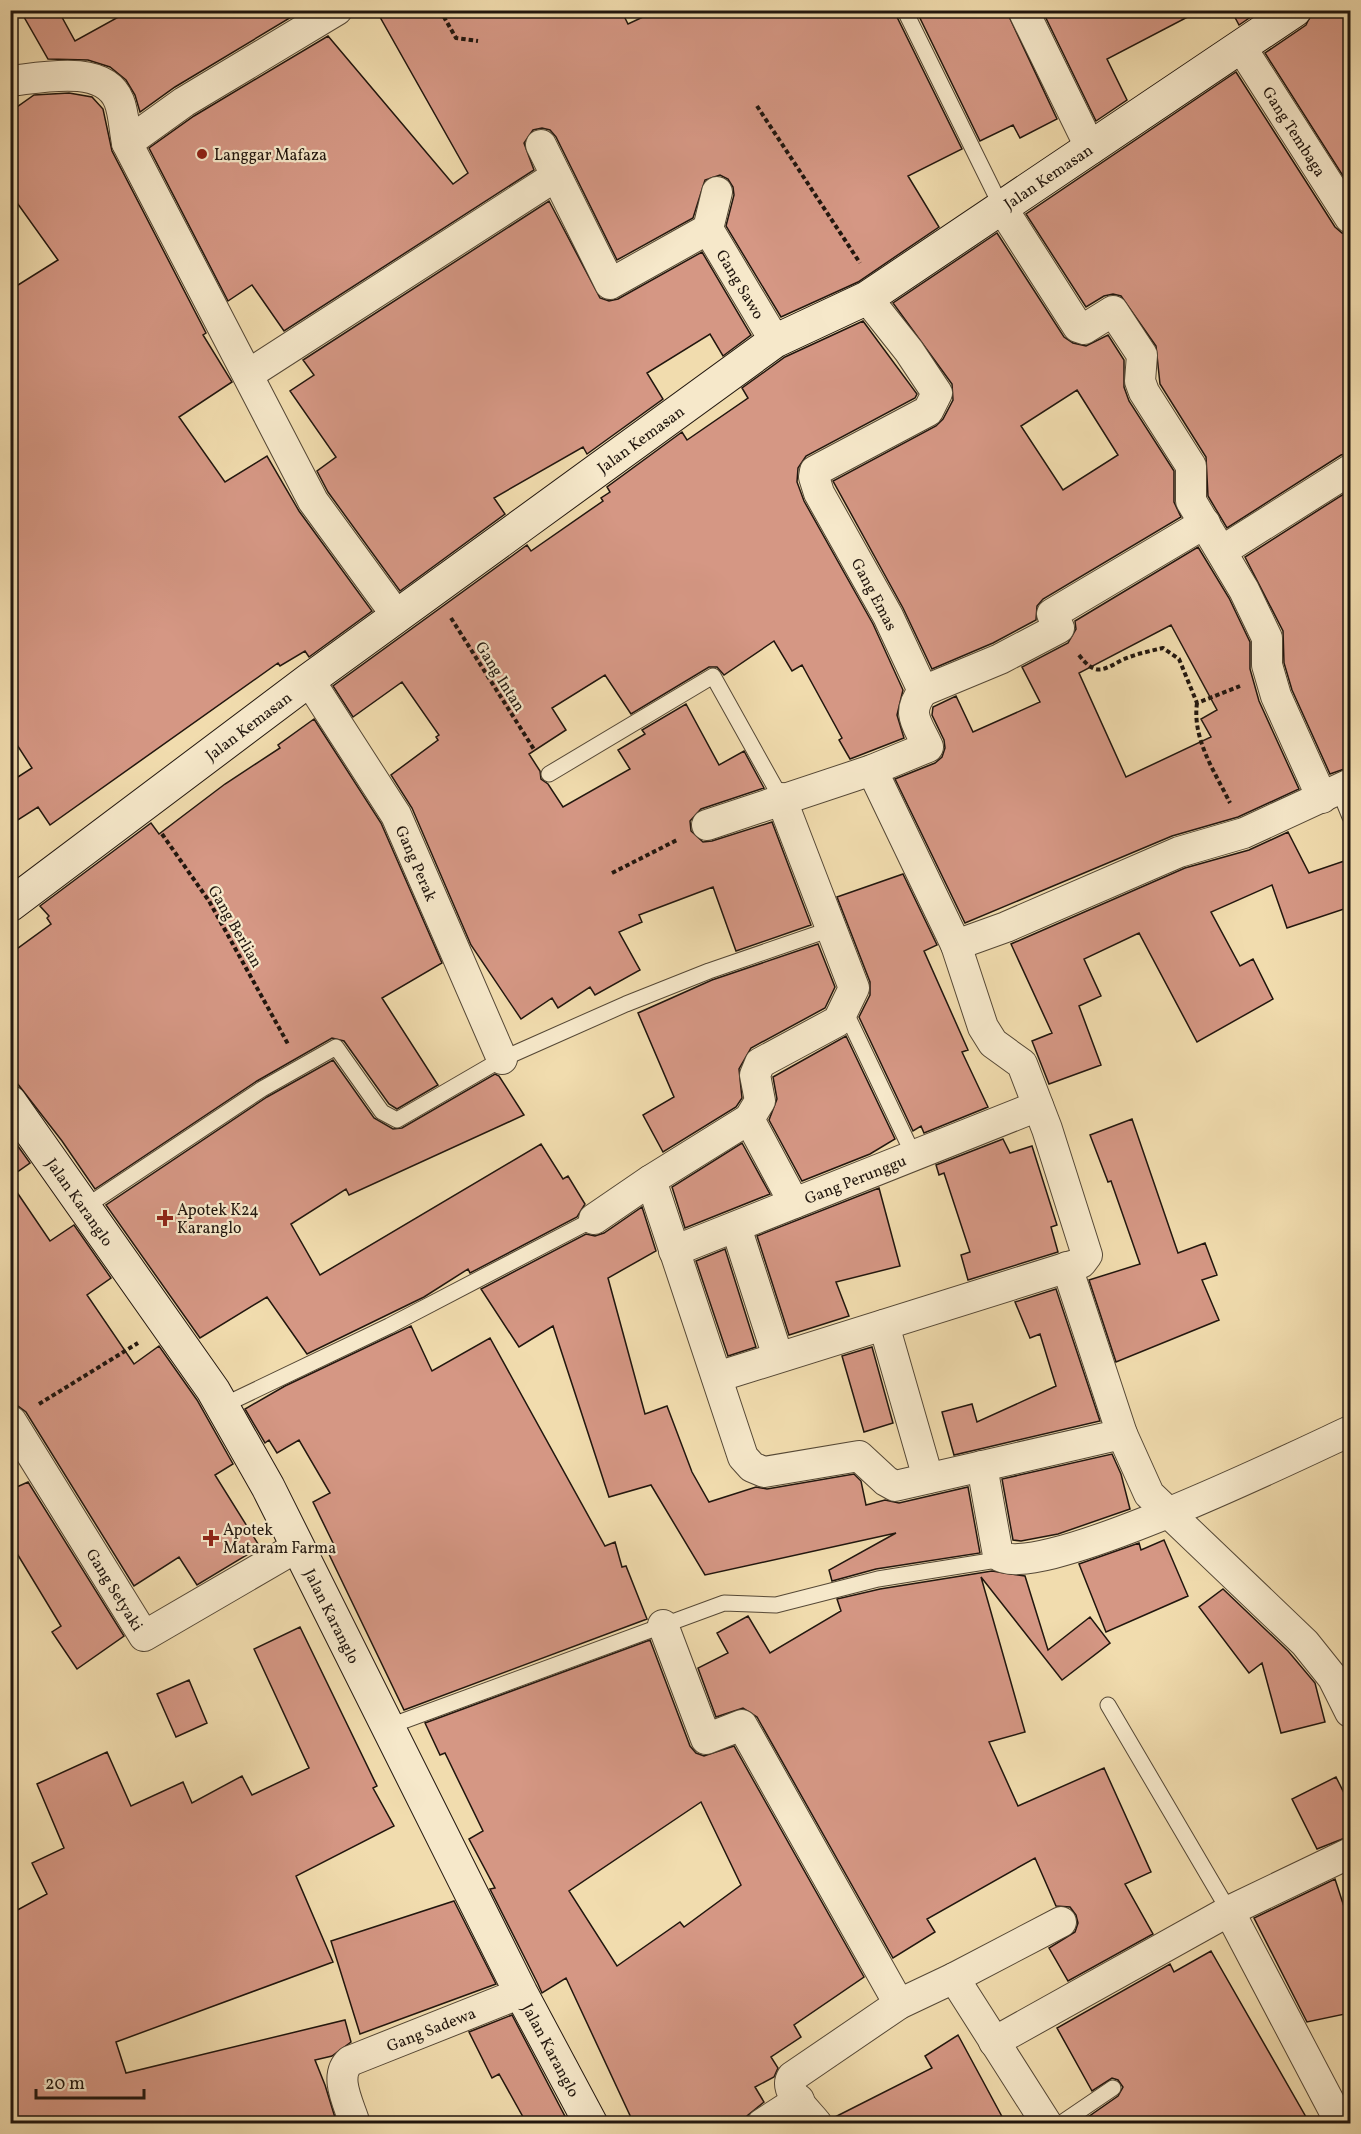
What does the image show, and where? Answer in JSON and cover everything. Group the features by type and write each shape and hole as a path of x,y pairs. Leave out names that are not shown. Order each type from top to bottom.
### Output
{"street":[{"path":"127,142 184,102 337,10"},
{"path":"1023,10 1091,149"},
{"name":"Jalan Kemasan","path":"10,904 309,680 775,341 872,294 1295,10"},
{"name":"Gang Tembaga","path":"1240,46 1350,218"},
{"path":"10,81 77,75 96,80 108,87 118,99 127,142 313,501 397,616"},
{"path":"541,145 610,284 708,229 717,192"},
{"path":"249,374 556,176"},
{"path":"956,945 1006,927 1179,852 1244,833 1337,791 1276,696 1269,673 1267,638 1244,590 1191,501 1191,466 1144,392 1140,381 1142,355 1129,332 1113,311 1084,328 1078,327 1002,208"},
{"name":"Gang Sawo","path":"708,229 775,341"},
{"name":"Gang Emas","path":"872,294 937,393 936,399 928,411 815,471 814,477 819,493 888,616 923,691"},
{"path":"1222,552 1350,470"},
{"path":"707,825 781,798 872,770 928,747 913,713 914,703 923,691 1000,659 1059,628 1052,614 1205,523"},
{"name":"Gang Perak","path":"309,680 396,815 502,1059"},
{"path":"717,1377 1081,1263 1087,1255 1022,1064 993,1043 983,1027 956,945 872,770"},
{"path":"594,1219 651,1180 749,1119 760,1101 755,1075 759,1063 838,1021 845,1011 854,988 781,798"},
{"name":"Jalan Karanglo","path":"10,1102 168,1325 222,1406 297,1547 521,1993 591,2124"},
{"name":"Gang Perunggu","path":"674,1251 1038,1106"},
{"path":"749,1119 794,1203"},
{"path":"651,1180 743,1457 752,1467 764,1472 859,1456 886,1481 895,1486 1122,1434"},
{"path":"736,1227 778,1358"},
{"path":"1067,1267 1122,1434 1149,1494 1305,1643 1333,1678 1350,1712"},
{"path":"884,1325 928,1478"},
{"name":"Gang Setyaki","path":"11,1421 144,1636 297,1547"},
{"path":"982,1466 998,1555 1003,1559 1075,1549 1169,1513 1350,1431"},
{"path":"663,1625 706,1738 739,1725 744,1728 899,2004"},
{"path":"994,2042 1229,1911 1350,1853"},
{"path":"1229,1911 1341,2124"},
{"path":"817,2124 789,2089 792,2077 899,2004 1061,1922"},
{"path":"954,1978 1047,2124"},
{"name":"Gang Sadewa","path":"355,2124 340,2076 343,2067 350,2061 521,1993"},
{"path":"762,2124 799,2100"}],"lane":[{"path":"906,13 1002,208"},
{"path":"549,774 629,729 713,676 781,798"},
{"path":"1337,791 1350,818"},
{"path":"85,1207 300,1066 331,1049 339,1049 382,1112 397,1120 502,1059 709,971 831,929"},
{"path":"845,1011 914,1156"},
{"path":"222,1406 389,1326 594,1219"},
{"path":"387,1727 724,1603 776,1605 878,1579 1003,1559"},
{"path":"1108,1705 1229,1911"},
{"path":"1060,2124 1113,2088"}],"path":[{"path":"440,10 456,38 478,41"},
{"path":"757,106 872,294"},
{"name":"Gang Intan","path":"433,589 549,774"},
{"path":"1059,628 1085,664 1093,669 1109,669 1123,660 1163,648 1179,659 1197,703 1196,721 1203,749 1244,833"},
{"path":"1197,703 1218,697 1269,673"},
{"name":"Gang Berlian","path":"141,804 209,901 300,1066"},
{"path":"612,873 707,825"},
{"path":"11,1421 168,1325"}],"building":[{"path":"20,10 58,10 75,41 131,10 303,10 175,87 140,112 135,95 126,80 110,67 88,60 48,59"},
{"path":"376,10 621,10 628,24 658,10 897,10 897,17 962,149 908,176 939,227 858,282 781,317 726,226 734,195 733,187 728,179 720,175 705,180 693,218 617,260 556,137 550,130 542,128 533,130 524,143 534,170 284,331 252,285 228,301 149,148 194,116 328,36 453,184 468,173"},
{"path":"916,10 1006,10 1057,119 1020,138 1013,125 980,141"},
{"path":"1042,10 1201,10 1107,59 1127,100 1096,121"},
{"path":"1231,10 1261,10 1239,25"},
{"path":"1313,10 1350,10 1350,187 1265,53 1306,25"},
{"path":"1236,72 1335,227 1342,233 1350,235 1350,453 1341,455 1227,528 1208,496 1206,457 1160,384 1156,346 1121,296 1113,294 1104,296 1086,307 1026,214"},
{"path":"69,93 92,97 103,109 112,151 206,333 203,335 232,382 179,417 225,482 267,456 299,511 372,611 309,657 305,651 280,666 278,663 50,825 38,807 10,825 10,782 32,768 10,734 10,290 58,260 10,193 10,112 34,95"},
{"path":"549,201 600,298 609,301 618,299 702,252 751,335 723,356 710,334 647,373 663,399 587,454 583,447 494,498 505,514 400,591 328,492 317,471 336,457 290,391 314,375 303,360"},
{"path":"997,233 1064,337 1073,343 1086,346 1108,335 1124,360 1124,387 1129,401 1174,471 1174,502 1181,517 1043,599 1037,606 1036,620 993,643 932,669 903,608 833,481 936,426 943,419 953,400 952,384 893,303","holes":["1077,390 1118,455 1063,490 1021,426"]},
{"path":"863,321 917,394 915,398 806,456 798,468 797,482 804,501 873,624 903,690 897,715 904,738 850,759 839,740 842,738 802,665 792,671 774,641 724,675 717,667 709,667 631,714 605,675 552,708 566,730 529,754 540,771 541,779 548,784 563,807 630,769 618,750 645,734 642,730 686,704 719,765 744,751 764,788 701,809 690,821 691,831 703,842 712,841 772,822 811,925 736,951 713,887 639,915 642,922 619,932 640,970 595,995 590,987 558,1008 552,998 521,1019 471,945 412,808 391,775 438,740 436,737 439,735 402,682 353,717 333,686 527,545 531,551 603,501 601,498 610,492 607,487 682,432 687,440 748,398 742,388 785,357"},
{"path":"1350,490 1350,767 1330,774 1292,690 1284,663 1283,631 1245,557"},
{"path":"1198,547 1229,598 1250,642 1250,669 1259,701 1299,789 1238,817 1172,836 965,923 895,779 935,763 942,757 945,748 944,740 932,715 933,707 956,696 973,732 1040,702 1022,667 1068,643 1076,629 1075,621","holes":["1171,625 1217,710 1201,719 1211,737 1126,777 1079,673"]},
{"path":"314,719 381,823 442,963 382,998 438,1085 397,1109 389,1104 344,1041 332,1038 257,1081 95,1189 62,1141 10,1074 10,954 51,924 47,918 49,916 40,906 151,823 159,834 225,784 280,748 278,745"},
{"path":"1288,832 1309,873 1350,859 1350,907 1287,928 1272,885 1211,912 1240,966 1253,959 1273,999 1197,1042 1139,933 1084,959 1101,996 1079,1006 1101,1065 1049,1084 1032,1041 1052,1033 1011,944 1185,868 1249,850"},
{"path":"903,874 937,945 924,951 968,1050 962,1052 988,1107 924,1133 921,1126 913,1131 859,1017 870,995 870,982 837,897"},
{"path":"818,944 835,987 825,1008 751,1048 739,1069 742,1098 736,1107 663,1152 643,1115 674,1097 638,1013 712,980"},
{"path":"846,1036 895,1139 870,1154 802,1181 769,1120 777,1099 773,1077"},
{"path":"333,1060 374,1118 393,1129 402,1128 495,1074 499,1076 524,1115 349,1195 346,1189 291,1224 320,1275 541,1144 563,1179 568,1176 585,1204 577,1217 470,1273 468,1269 424,1297 307,1354 267,1297 200,1338 106,1205 267,1097"},
{"path":"1132,1119 1178,1253 1205,1243 1217,1275 1202,1280 1219,1320 1116,1362 1089,1280 1140,1264 1111,1181 1108,1182 1090,1135"},
{"path":"10,1135 30,1163 10,1177"},
{"path":"1003,1139 1010,1153 1032,1146 1057,1225 1051,1227 1058,1252 968,1280 961,1255 970,1252 944,1173 939,1175 936,1165"},
{"path":"742,1143 770,1194 685,1228 672,1187"},
{"path":"10,1182 50,1241 74,1225 111,1278 87,1295 134,1364 159,1346 197,1400 233,1464 215,1475 260,1547 197,1585 179,1557 134,1586 26,1412 10,1400"},
{"path":"879,1188 900,1266 836,1282 849,1316 789,1335 757,1236"},
{"path":"642,1207 656,1251 608,1278 645,1414 667,1406 692,1472 709,1502 756,1487 767,1489 854,1474 861,1481 866,1505 885,1500 899,1503 968,1487 980,1553 876,1569 832,1581 829,1570 896,1533 705,1575 651,1485 609,1497 553,1326 519,1347 481,1289 586,1234 595,1236 604,1233"},
{"path":"725,1249 756,1347 728,1356 696,1261"},
{"path":"1056,1289 1100,1421 954,1455 942,1412 972,1404 977,1422 1056,1386 1040,1334 1030,1338 1015,1302"},
{"path":"411,1326 432,1371 490,1338 605,1546 615,1542 622,1567 626,1566 647,1619 404,1710 325,1546 333,1543 313,1502 330,1493 299,1440 277,1453 269,1440 265,1443 245,1409 285,1386"},
{"path":"872,1347 893,1423 864,1432 842,1356"},
{"path":"1112,1454 1121,1474 1130,1509 1058,1534 1021,1541 1013,1540 1002,1479"},
{"path":"28,1482 124,1636 77,1669 52,1632 61,1626 10,1542 10,1490"},
{"path":"1164,1540 1188,1596 1106,1632 1079,1564 1139,1543 1141,1550"},
{"path":"992,1571 1025,1576 1048,1650 1090,1617 1110,1643 1062,1680 981,1577 1025,1732 989,1742 1018,1806 1104,1768 1151,1872 1125,1884 1153,1934 1068,1981 1049,1948 1075,1932 1078,1923 1076,1915 1070,1907 1056,1906 1035,1858 927,1919 935,1932 893,1958 757,1717 743,1708 716,1717 698,1668 728,1653 717,1633 748,1616 770,1653 841,1611 837,1599 880,1589"},
{"path":"1223,1589 1288,1651 1315,1683 1325,1722 1281,1733 1262,1663 1249,1673 1199,1607"},
{"path":"300,1627 377,1786 373,1788 394,1826 296,1876 333,1962 116,2042 126,2073 345,2020 351,2042 332,2056 315,2060 337,2124 10,2124 10,1914 47,1894 32,1863 64,1848 37,1784 107,1752 131,1806 183,1782 192,1803 242,1776 252,1795 309,1768 254,1649"},
{"path":"650,1640 690,1746 696,1753 704,1756 734,1746 864,1977 794,2025 801,2037 771,2057 778,2068 774,2077 755,2087 764,2102 747,2116 745,2124 634,2124 566,1978 542,1993 490,1889 495,1888 469,1839 483,1831 445,1753 440,1755 425,1723","holes":["701,1802 741,1885 684,1927 680,1922 617,1966 569,1891"]},
{"path":"189,1680 207,1723 176,1737 157,1694"},
{"path":"1336,1777 1350,1805 1350,1836 1317,1849 1292,1799"},
{"path":"1335,1879 1350,1925 1350,2013 1307,2022 1254,1918"},
{"path":"454,1901 496,1984 360,2034 331,1941"},
{"path":"1211,1951 1310,2124 1078,2124 1118,2096 1123,2087 1118,2080 1112,2078 1092,2091 1057,2028 1170,1964 1174,1972"},
{"path":"512,2015 569,2124 527,2124 499,2074 492,2078 469,2032"},
{"path":"958,2035 1006,2124 834,2124 833,2118 932,2068 925,2056"}],"place":[{"name":"Langgar Mafaza","path":"202,154"},
{"name":"Apotek K24 Karanglo","path":"165,1218"},
{"name":"Apotek Mataram Farma","path":"211,1538"}]}
